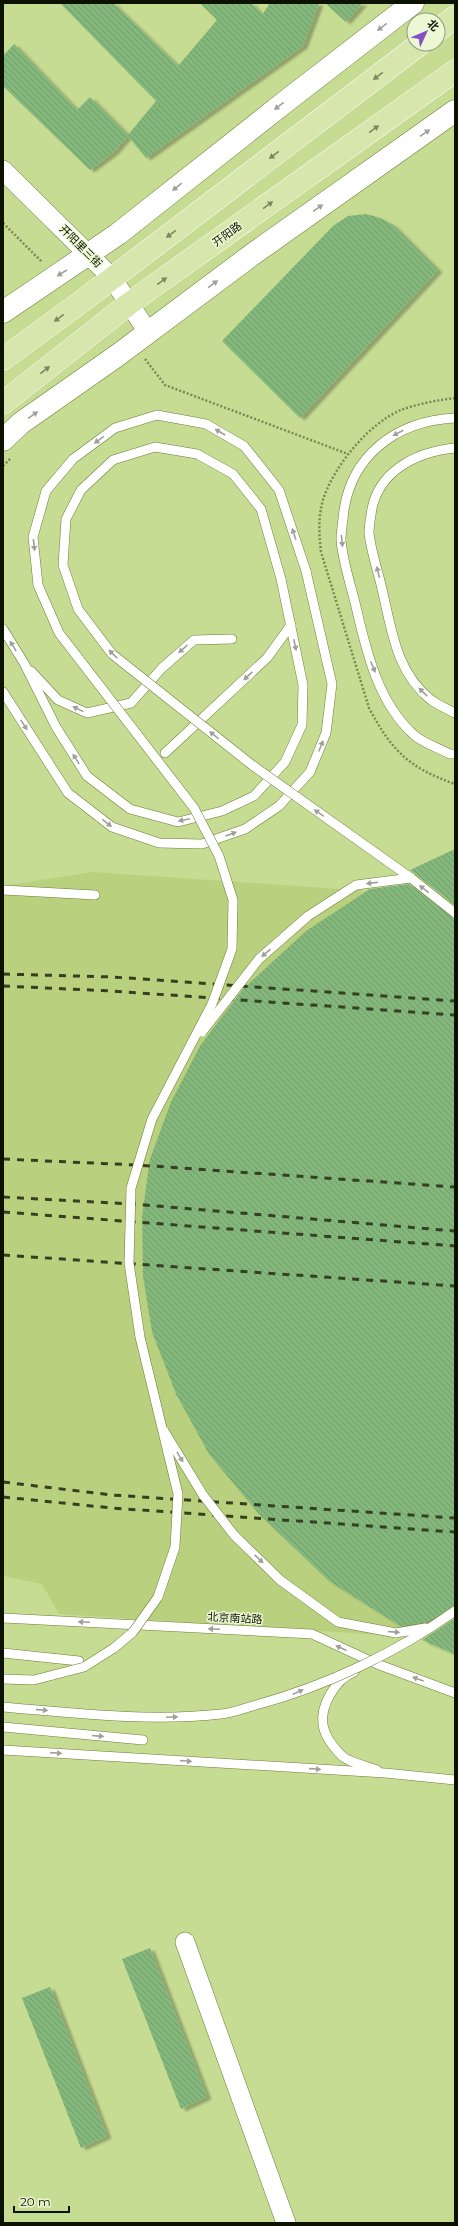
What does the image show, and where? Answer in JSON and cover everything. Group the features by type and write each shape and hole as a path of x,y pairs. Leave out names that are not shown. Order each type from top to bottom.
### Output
{"main road":[{"path":"446,24 455,17"},
{"path":"3,359 409,52"},
{"name":"开阳路","path":"3,403 130,303 455,71"}],"street":[{"path":"3,312 90,255 413,3"},
{"path":"3,440 21,423 118,355 253,254 455,111"},
{"name":"开阳里三街","path":"3,170 112,278 148,332"},
{"path":"185,1942 286,2223"}],"lane":[{"path":"3,692 68,793 112,827 159,844 202,844 245,829 279,806 310,772 326,734 332,684 306,571 279,490 244,446 206,424 157,415 115,428 73,459 46,491 33,537 38,585 58,633 194,808 219,856 233,900 232,949 212,1004 152,1119 131,1188 129,1263 140,1337 178,1494 175,1547 158,1597 133,1632 114,1648 84,1667 34,1680 3,1679"},
{"path":"455,418 435,419 405,429 385,440 369,454 356,472 347,490 341,540 367,653 388,703 413,735 450,754 455,754"},
{"path":"3,629 24,663 56,727 87,776 130,809 178,822 222,811 254,796 286,762 302,725 303,685 281,579 261,509 234,474 197,454 155,447 113,460 81,490 66,519 63,565 78,609 112,654 252,766 411,878 455,913"},
{"path":"455,448 440,450 418,457 396,468 382,483 373,502 369,532 397,652 410,680 432,701 455,713"},
{"path":"165,753 267,658 291,625"},
{"path":"24,663 58,700 87,713 131,702 162,668 194,640 232,639"},
{"path":"187,1053 259,959 308,916 356,885 411,878"},
{"path":"3,890 95,895"},
{"path":"160,1423 203,1495 234,1535 280,1580 338,1622 396,1634 432,1627"},
{"path":"3,1707 153,1718 222,1714 290,1696 384,1655 432,1627 455,1611"},
{"name":"北京南站路","path":"3,1618 312,1634 377,1664 455,1693"},
{"path":"3,1653 80,1661"},
{"path":"377,1664 350,1674 335,1687 326,1704 323,1725 330,1742 344,1757 385,1773"},
{"path":"3,1727 143,1740"},
{"path":"3,1750 385,1773 455,1780"}],"path":[{"path":"3,223 46,265"},
{"path":"144,357 164,385 348,454"}],"shaded area":[{"path":"93,872 455,897 455,1640 59,1614 42,1584 3,1576 3,886"}],"building":[{"path":"60,3 113,3 178,66 217,20 200,3 251,3 262,15 270,3 319,3 303,46 146,158 128,136 114,152 90,170 3,86 3,56 14,44 77,110 90,97 128,135 156,101"},
{"path":"325,3 363,3 346,22"},
{"path":"366,214 380,218 393,225 438,270 300,418 222,341 333,226 348,216"},
{"path":"455,849 455,905 410,870"},
{"path":"409,884 455,919 455,1605 427,1622 400,1626 329,1581 258,1513 209,1454 176,1394 152,1332 143,1276 142,1216 150,1159 171,1102 200,1046 243,989 306,931 370,889"},
{"path":"455,1618 455,1654 422,1640 436,1631"},
{"path":"150,1948 207,2097 181,2109 122,1959"},
{"path":"50,1987 107,2136 81,2148 22,1998"}],"railway":[{"path":"3,974 113,977 455,1001"},
{"path":"3,986 112,991 455,1015"},
{"path":"3,1159 137,1165 455,1187"},
{"path":"3,1197 133,1204 455,1231"},
{"path":"3,1212 455,1246"},
{"path":"3,1255 455,1286"},
{"path":"3,1482 112,1495 455,1518"},
{"path":"3,1497 112,1508 455,1532"}]}
